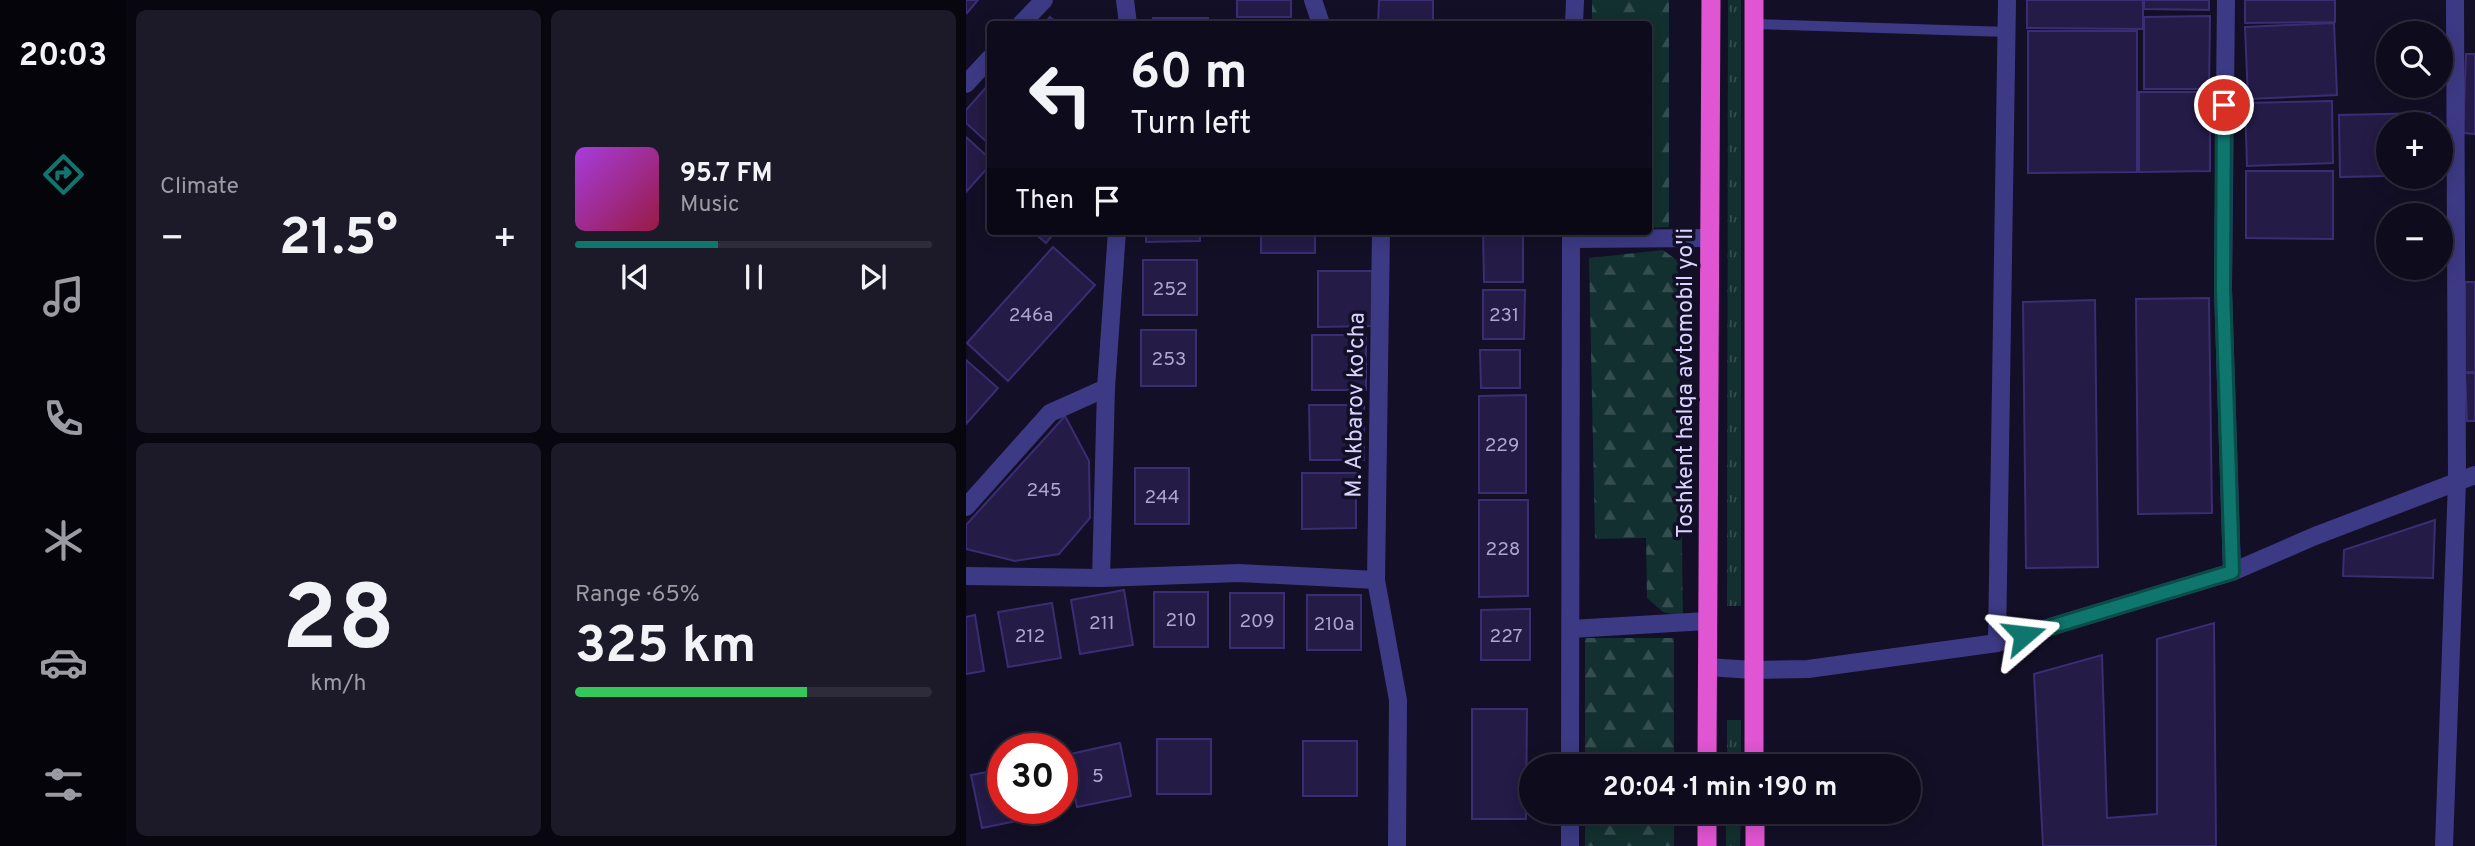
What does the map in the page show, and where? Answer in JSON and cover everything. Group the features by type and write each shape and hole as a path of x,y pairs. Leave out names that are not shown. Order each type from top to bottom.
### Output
{"highway":[{"name":"Toshkent halqa avtomobil yo'li","path":"1707,754 1711,0"},
{"path":"1754,0 1754,754"},
{"path":"1707,824 1707,846"},
{"path":"1755,824 1755,846"}],"street":[{"path":"1024,21 1044,0"},
{"path":"1125,0 1128,21"},
{"path":"1313,0 1320,21"},
{"path":"1574,21 1575,0"},
{"path":"1997,643 2007,0"},
{"path":"2226,0 2223,289 2232,572"},
{"path":"2444,846 2458,481 2455,0"},
{"path":"966,85 987,61"},
{"path":"1101,578 1106,388 1117,235"},
{"name":"M. Akbarov ko'cha","path":"1381,235 1377,580 1398,700 1397,846"},
{"path":"1570,754 1571,235 1710,238"},
{"path":"966,507 1050,413 1106,388"},
{"path":"1707,667 1753,670 1808,668 1997,643 2232,572 2315,536 2475,475"},
{"path":"966,576 1101,578 1239,573 1377,580"},
{"path":"1571,629 1707,621"},
{"path":"1570,824 1570,846"}],"lane":[{"path":"1754,24 2008,32"}],"green space":[{"path":"1592,0 1669,0 1669,227 1652,228 1652,21 1592,21"},
{"path":"1728,0 1741,0 1741,606 1727,606"},
{"path":"1663,250 1678,261 1683,617 1663,612 1647,598 1646,538 1595,539 1589,258"},
{"path":"1585,638 1674,638 1674,754 1585,754"},
{"path":"1727,720 1741,720 1741,754 1727,754"},
{"path":"1585,824 1674,824 1674,846 1585,846"},
{"path":"1726,824 1741,824 1740,846 1726,846"}],"building":[{"path":"966,0 978,0 967,13 966,12"},
{"path":"1237,0 1291,0 1291,17 1237,17"},
{"path":"1379,0 1433,0 1433,21 1378,21"},
{"path":"2027,0 2143,0 2143,29 2027,28"},
{"path":"2144,0 2209,0 2209,10 2144,9"},
{"path":"2245,0 2335,0 2335,22 2245,23"},
{"path":"2210,16 2209,89 2144,89 2144,17"},
{"path":"1153,18 1208,18 1208,21 1153,21"},
{"path":"2334,23 2337,95 2248,99 2245,27"},
{"path":"2028,31 2137,31 2137,172 2028,173"},
{"path":"2466,54 2475,54 2475,134 2463,133"},
{"path":"987,86 987,142 966,123 966,110"},
{"path":"2139,92 2210,92 2210,171 2139,172"},
{"path":"2332,101 2333,163 2247,166 2245,103"},
{"path":"2376,114 2376,176 2340,177 2339,115"},
{"path":"966,137 987,156 987,168 966,192"},
{"path":"2246,171 2333,171 2333,239 2246,238"},
{"path":"1037,235 1053,235 1046,243"},
{"path":"1146,235 1200,235 1200,241 1146,242"},
{"path":"1261,235 1315,235 1315,253 1261,253"},
{"path":"1483,235 1523,235 1523,282 1484,282"},
{"path":"1053,247 1095,285 1008,381 967,343"},
{"path":"1143,260 1197,260 1197,315 1143,315"},
{"path":"1318,271 1372,271 1372,326 1318,327"},
{"path":"2465,282 2475,282 2475,372 2465,372"},
{"path":"1483,290 1525,290 1524,339 1483,339"},
{"path":"2209,298 2212,513 2138,514 2136,299"},
{"path":"2095,300 2098,567 2026,568 2023,302"},
{"path":"1141,330 1196,330 1196,386 1141,386"},
{"path":"1312,335 1366,335 1366,390 1312,390"},
{"path":"1480,350 1520,350 1520,388 1481,388"},
{"path":"966,360 998,388 966,424"},
{"path":"2465,373 2475,373 2475,421 2467,421"},
{"path":"1526,395 1526,493 1479,493 1479,396"},
{"path":"1309,405 1364,405 1364,460 1310,460"},
{"path":"1065,416 1089,461 1090,518 1059,554 1015,561 966,549 966,525"},
{"path":"1135,468 1189,468 1189,524 1135,524"},
{"path":"1302,473 1356,473 1356,528 1302,529"},
{"path":"1479,500 1528,500 1528,596 1479,597"},
{"path":"2435,520 2433,578 2343,576 2344,550"},
{"path":"1124,590 1133,645 1080,654 1071,600"},
{"path":"1154,592 1208,592 1208,647 1154,647"},
{"path":"1230,593 1284,593 1284,648 1230,648"},
{"path":"1307,595 1361,595 1361,650 1307,650"},
{"path":"1052,603 1061,658 1008,667 998,612"},
{"path":"1530,609 1530,660 1481,660 1481,610"},
{"path":"975,615 984,671 966,674 966,617"},
{"path":"2214,623 2216,846 2043,846 2034,674 2102,655 2107,818 2157,814 2157,639"},
{"path":"1472,709 1527,709 1527,754 1519,754 1519,819 1472,819"},
{"path":"1157,739 1211,739 1211,794 1157,794"},
{"path":"1303,741 1357,741 1357,796 1303,796"},
{"path":"1120,743 1131,796 1078,807 1078,752"},
{"path":"987,772 987,824 1002,824 982,828 971,775"}],"route":[{"path":"2024,635 2232,572 2223,289 2224,105"}]}
